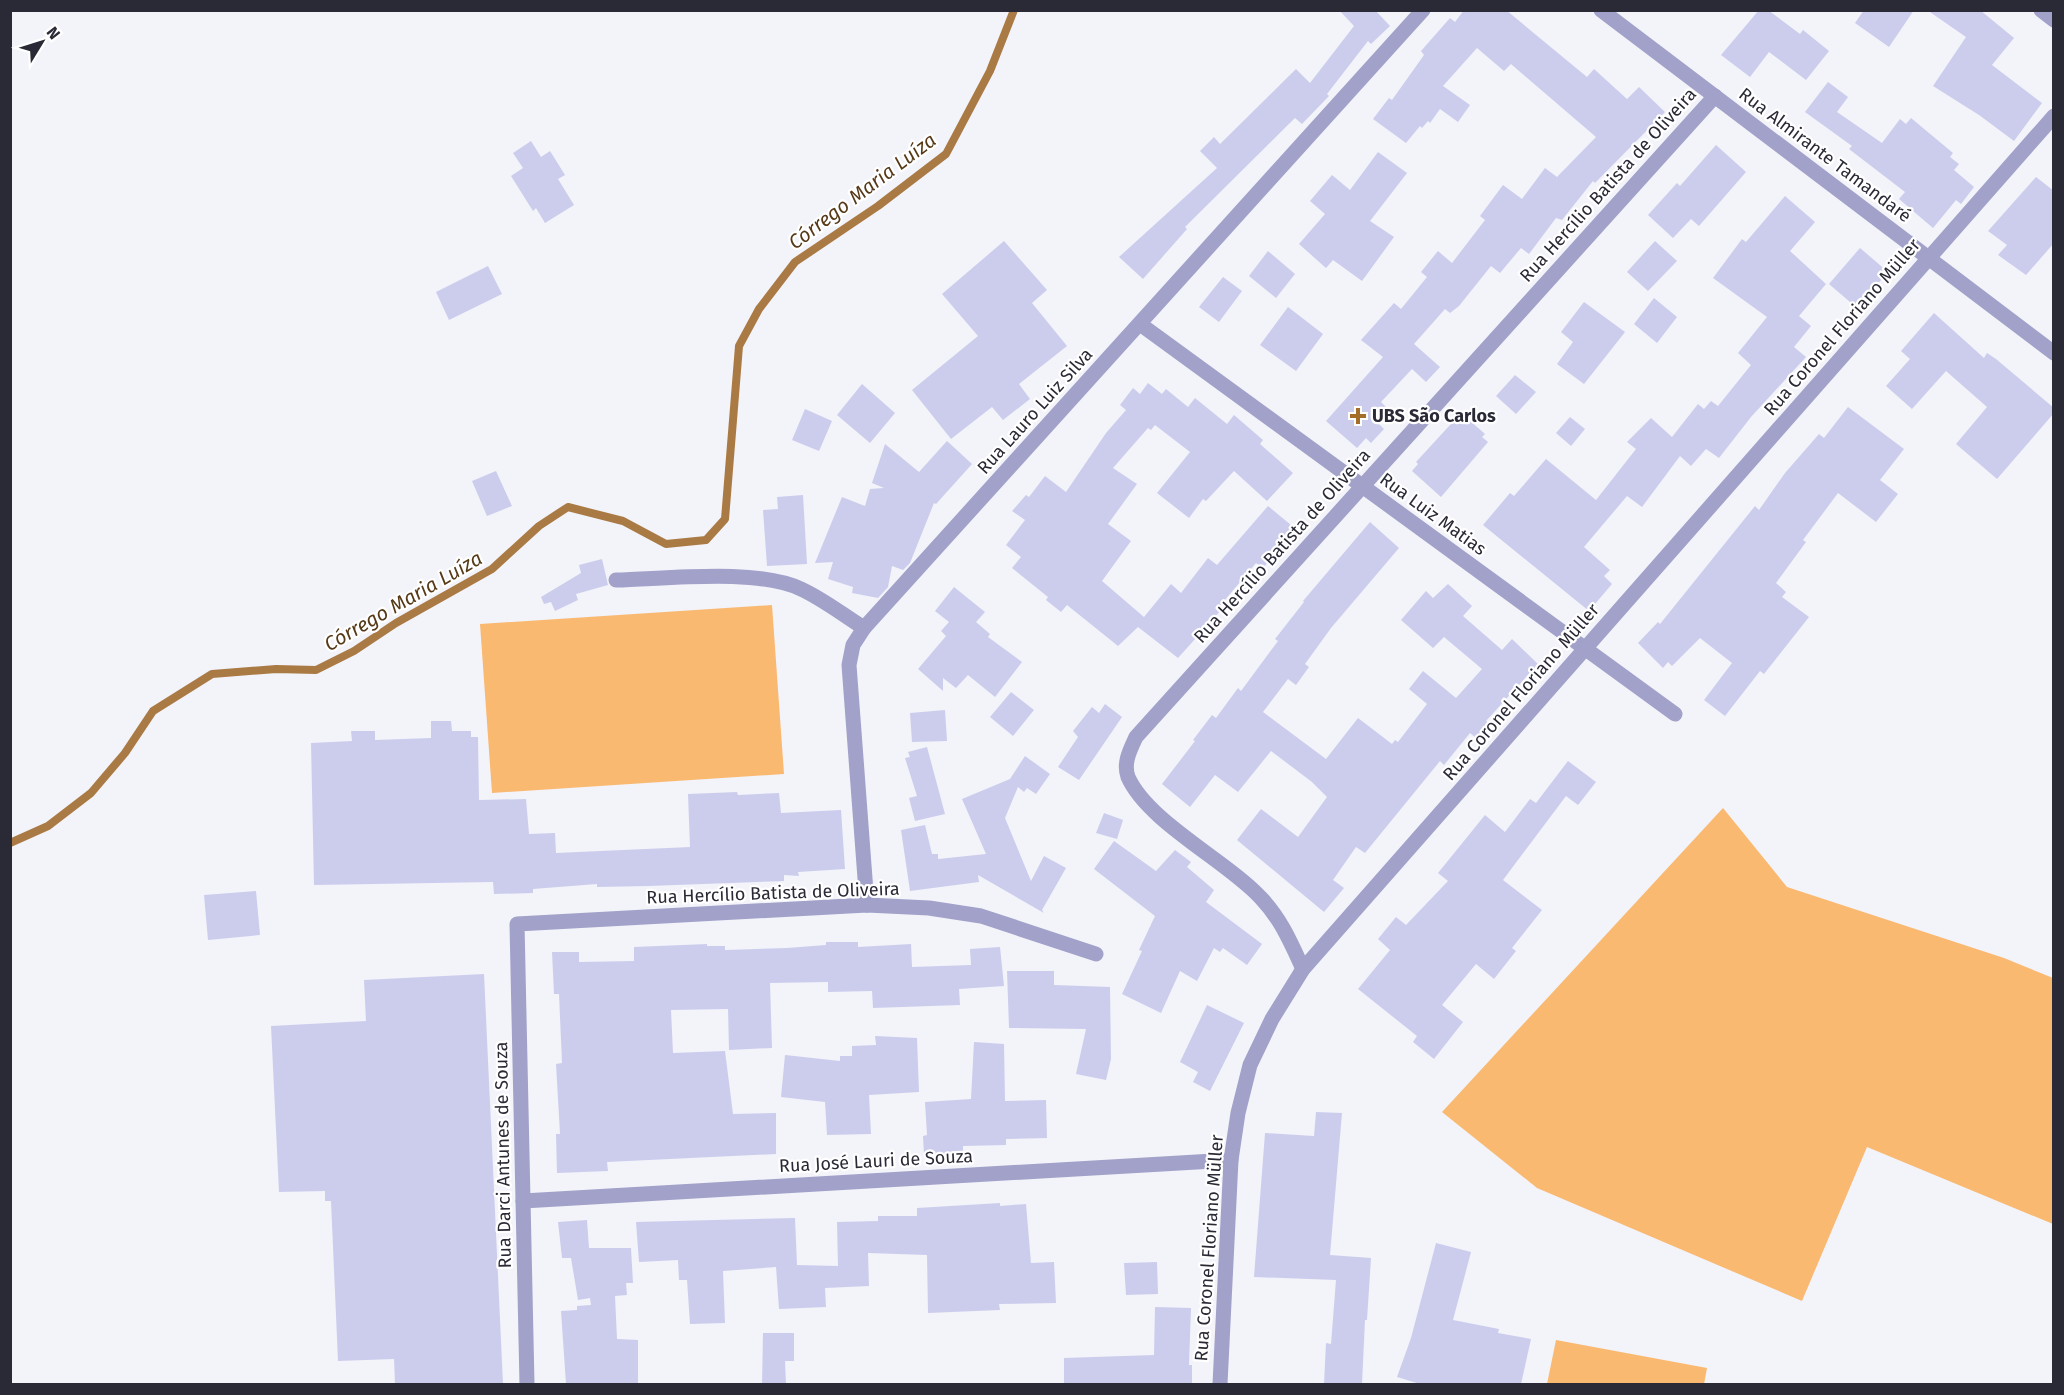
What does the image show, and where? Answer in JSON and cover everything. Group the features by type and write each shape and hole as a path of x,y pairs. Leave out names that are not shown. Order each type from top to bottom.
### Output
{"street":[{"name":"Rua Lauro Luiz Silva","path":"867,905 849,665 853,645 864,628 1423,10"},
{"name":"Rua Almirante Tamandaré","path":"1601,10 2054,353"},
{"path":"2042,10 2054,20"},
{"name":"Rua Hercílio Batista de Oliveira","path":"1303,969 1281,921 1260,896 1158,814 1128,776 1126,756 1136,737 1714,96"},
{"name":"Rua Coronel Floriano Müller","path":"1220,1384 1231,1160 1238,1113 1250,1065 1272,1019 1303,969 2054,116"},
{"name":"Rua Luiz Matias","path":"1140,324 1675,714"},
{"path":"616,580 743,578 772,581 799,588 864,628"},
{"name":"Rua Hercílio Batista de Oliveira","path":"517,924 867,905 929,908 981,916 1096,954"},
{"name":"Rua Darci Antunes de Souza","path":"517,924 527,1384"},
{"name":"Rua José Lauri de Souza","path":"524,1201 1231,1160"}],"shaded area":[{"path":"772,605 784,774 492,793 480,624"},
{"path":"1723,808 1787,887 2004,958 2053,978 2053,1224 1867,1147 1802,1301 1537,1188 1442,1112"},
{"path":"1556,1340 1707,1368 1704,1384 1547,1384"}],"building":[{"path":"1339,10 1375,10 1390,26 1371,44 1368,41 1327,94 1329,96 1302,124 1295,118 1185,227 1187,229 1143,279 1119,257 1217,168 1200,151 1214,137 1220,144 1296,69 1310,83 1354,26"},
{"path":"1464,10 1506,10 1587,77 1594,69 1627,99 1639,87 1665,112 1595,183 1593,181 1562,220 1556,218 1529,254 1521,248 1500,273 1491,266 1459,306 1450,313 1445,309 1414,344 1440,367 1426,382 1412,369 1381,402 1390,411 1378,423 1384,429 1371,443 1366,438 1357,448 1326,421 1383,357 1361,340 1394,303 1401,309 1427,277 1421,272 1438,251 1452,263 1485,220 1480,216 1503,185 1522,199 1545,168 1557,177 1596,137 1511,64 1504,71 1477,48 1443,86 1470,105 1458,122 1440,109 1430,123 1428,121 1422,128 1420,126 1406,143 1373,119 1389,98 1392,100 1424,55 1421,51 1450,18 1455,22"},
{"path":"1759,10 1768,10 1800,34 1803,30 1829,51 1806,80 1769,52 1750,77 1721,55"},
{"path":"1864,10 1914,10 1889,47 1855,23"},
{"path":"1927,10 1980,10 2014,38 1992,65 2042,103 2014,141 1979,115 1933,86 1966,37"},
{"path":"1828,82 1848,97 1837,112 1882,143 1900,119 1906,124 1911,118 1953,153 1950,157 1959,164 1954,170 1974,187 1961,204 1956,200 1933,228 1899,199 1905,192 1849,149 1852,146 1805,112"},
{"path":"531,141 541,157 550,151 565,175 558,179 574,205 545,223 536,208 533,211 511,176 523,168 513,153"},
{"path":"1716,145 1746,172 1699,226 1691,219 1673,238 1648,215 1677,183 1680,186"},
{"path":"1378,152 1407,173 1370,221 1394,237 1362,281 1333,260 1326,268 1299,244 1325,214 1310,201 1332,175 1350,190"},
{"path":"2036,177 2054,191 2054,243 2026,275 1998,255 2007,245 1988,231"},
{"path":"1785,196 1815,222 1790,251 1826,284 1799,316 1811,326 1794,347 1806,357 1751,417 1719,458 1706,449 1691,466 1680,456 1642,507 1627,496 1584,547 1610,570 1604,576 1612,584 1589,611 1483,525 1510,493 1514,496 1546,459 1596,500 1636,449 1627,442 1651,418 1672,437 1698,404 1704,409 1711,401 1718,406 1751,365 1738,353 1767,317 1713,278 1742,239 1746,242"},
{"path":"1004,241 1047,290 1032,303 1067,346 1019,384 1030,399 1003,420 992,407 951,439 912,390 978,336 942,294"},
{"path":"1655,241 1677,261 1648,291 1627,272"},
{"path":"1860,248 1888,272 1857,308 1829,284"},
{"path":"1268,251 1295,274 1276,298 1249,276"},
{"path":"488,266 502,294 449,320 436,292"},
{"path":"1223,277 1242,291 1219,322 1199,307"},
{"path":"1654,298 1677,317 1657,343 1634,324"},
{"path":"1584,302 1625,332 1584,384 1557,364 1573,342 1561,332"},
{"path":"1288,307 1323,334 1296,371 1260,345"},
{"path":"1934,313 1984,358 1987,353 1996,359 2054,408 2054,413 1997,479 1956,444 1987,407 1946,371 1912,409 1886,386 1910,359 1901,351"},
{"path":"1515,375 1536,392 1516,414 1496,396"},
{"path":"1148,383 1162,394 1166,389 1188,407 1195,398 1227,424 1234,415 1263,440 1260,444 1293,473 1267,501 1234,471 1206,501 1203,499 1189,518 1157,493 1190,452 1155,425 1151,430 1148,428 1113,468 1137,484 1108,524 1131,541 1102,581 1144,617 1171,584 1181,593 1208,558 1217,565 1268,506 1291,525 1288,528 1294,533 1263,568 1256,563 1219,607 1222,609 1178,658 1138,627 1118,646 1067,605 1061,612 1046,600 1048,597 1012,568 1021,557 1006,545 1025,520 1012,511 1026,495 1029,497 1045,476 1066,492 1106,433 1126,410 1120,405 1133,388 1140,394"},
{"path":"862,384 895,413 870,443 837,415"},
{"path":"1848,407 1904,449 1880,480 1898,494 1876,522 1838,493 1803,540 1806,542 1776,583 1786,592 1782,597 1809,617 1764,674 1760,671 1725,716 1704,700 1732,663 1700,638 1672,666 1668,662 1663,668 1638,643 1658,622 1660,624 1755,506 1759,510 1785,473 1819,434 1824,438"},
{"path":"805,409 832,421 819,451 792,440"},
{"path":"1461,413 1485,434 1482,437 1488,442 1441,497 1412,471 1418,464 1416,462"},
{"path":"1570,417 1585,429 1571,446 1556,433"},
{"path":"947,441 972,464 936,504 934,503 910,563 903,570 892,566 888,587 878,598 852,593 853,587 828,579 833,562 815,563 842,497 865,506 870,489 884,488 872,483 885,444 919,472"},
{"path":"496,471 512,506 487,516 472,481"},
{"path":"803,495 807,564 767,566 763,510 778,509 777,497"},
{"path":"1370,522 1399,548 1331,628 1305,664 1309,667 1296,685 1288,679 1263,712 1326,759 1358,718 1392,744 1395,740 1398,742 1427,704 1409,689 1423,671 1456,698 1482,669 1444,637 1433,648 1401,620 1426,591 1433,598 1448,584 1472,606 1463,616 1502,650 1512,639 1538,664 1486,721 1489,723 1476,738 1470,733 1444,765 1440,761 1365,853 1356,847 1333,880 1344,888 1324,912 1237,840 1261,809 1298,837 1327,797 1312,782 1271,751 1238,792 1215,775 1190,807 1162,784 1212,715 1216,718 1238,688 1241,691 1278,641 1275,639 1303,601"},
{"path":"602,559 608,585 576,594 578,600 555,611 551,602 544,604 541,597 581,573 579,565"},
{"path":"954,587 985,612 976,622 990,634 988,637 1022,662 995,697 968,675 956,688 943,678 943,691 918,669 946,636 941,631 949,622 935,611"},
{"path":"1011,692 1034,710 1013,736 990,717"},
{"path":"1105,704 1122,717 1079,780 1058,767 1078,737 1073,731 1092,707 1099,713"},
{"path":"945,710 947,741 912,742 910,713"},
{"path":"431,721 451,721 452,731 471,731 471,737 478,737 479,800 526,799 529,834 555,833 556,853 690,847 688,794 779,793 781,813 841,810 845,869 798,872 799,876 784,875 784,881 597,887 597,884 533,889 533,893 494,894 493,882 314,885 311,743 352,741 351,731 375,731 375,740 431,738"},
{"path":"927,747 945,814 915,821 909,798 917,796 905,758 910,757 908,752"},
{"path":"1025,756 1050,774 1036,794 1027,788 1024,792 1018,787 1005,818 1031,881 1044,856 1066,868 1042,910 1044,913 978,875 979,882 910,891 901,830 925,825 932,854 938,854 938,859 986,854 962,799 1010,779"},
{"path":"1568,761 1596,782 1578,805 1566,796 1503,880 1542,910 1512,948 1516,951 1494,979 1476,964 1442,1005 1463,1022 1434,1059 1413,1042 1417,1036 1358,989 1390,950 1378,939 1396,917 1406,925 1448,881 1438,873 1485,815 1505,832 1530,799 1536,803"},
{"path":"1104,813 1123,820 1117,839 1096,833"},
{"path":"1114,841 1156,871 1175,850 1191,862 1187,867 1214,890 1206,902 1262,944 1247,965 1223,948 1220,952 1214,948 1197,981 1180,971 1161,1013 1122,994 1155,916 1094,869"},
{"path":"256,891 260,935 208,940 204,895"},
{"path":"826,942 858,942 858,947 911,944 912,967 971,965 970,949 1000,947 1004,986 959,989 960,1005 873,1008 872,991 828,992 828,982 770,983 772,1048 729,1050 728,1009 671,1010 673,1053 725,1051 733,1114 776,1113 776,1154 607,1162 608,1171 557,1173 556,1134 560,1134 556,1064 562,1063 559,994 554,994 552,952 579,952 579,962 634,961 634,947 707,944 707,946 725,946 725,950 826,945"},
{"path":"1007,971 1054,971 1054,985 1110,987 1111,1059 1106,1080 1076,1074 1086,1029 1009,1028"},
{"path":"484,974 503,1384 395,1384 394,1359 338,1361 331,1201 325,1201 325,1191 279,1192 271,1026 366,1021 364,980"},
{"path":"1207,1005 1244,1023 1210,1091 1193,1082 1198,1072 1180,1062"},
{"path":"875,1036 917,1038 919,1092 869,1095 871,1134 827,1135 825,1102 781,1097 785,1055 840,1061 840,1056 852,1056 852,1046 876,1045"},
{"path":"974,1042 1004,1044 1005,1101 1046,1100 1047,1138 1006,1139 1006,1145 963,1146 963,1152 924,1155 923,1136 927,1135 925,1102 971,1099"},
{"path":"1316,1112 1342,1113 1330,1255 1371,1258 1362,1384 1324,1384 1326,1343 1331,1344 1336,1280 1254,1277 1265,1133 1314,1136"},
{"path":"1000,1203 1000,1206 1026,1204 1031,1263 1054,1262 1056,1303 999,1304 1000,1310 928,1313 927,1255 868,1253 869,1286 825,1288 826,1307 779,1309 776,1267 723,1271 725,1323 690,1324 687,1280 679,1280 678,1260 639,1262 636,1222 795,1218 797,1265 838,1266 837,1222 878,1221 878,1216 917,1216 917,1208"},
{"path":"587,1220 589,1248 631,1248 633,1283 626,1283 627,1295 615,1296 617,1339 638,1340 638,1384 566,1384 561,1311 577,1310 577,1306 591,1305 590,1298 578,1300 571,1258 562,1258 558,1222"},
{"path":"1436,1243 1471,1252 1453,1320 1499,1329 1498,1333 1531,1339 1521,1384 1420,1384 1397,1377 1411,1338"},
{"path":"1157,1262 1158,1294 1126,1295 1124,1263"},
{"path":"1155,1307 1191,1308 1189,1365 1192,1365 1192,1384 1064,1384 1064,1358 1154,1355"},
{"path":"763,1333 794,1333 794,1361 785,1361 786,1384 762,1384"}],"waterway":[{"name":"Córrego Maria Luíza","path":"10,843 48,826 91,793 125,753 153,711 212,674 276,669 316,670 354,651 396,623 492,569 539,526 568,507 623,521 666,544 706,540 725,519 739,346 759,309 795,262 878,206 946,154 990,71 1014,10"}],"place":[{"name":"UBS São Carlos","path":"1358,416"}]}
